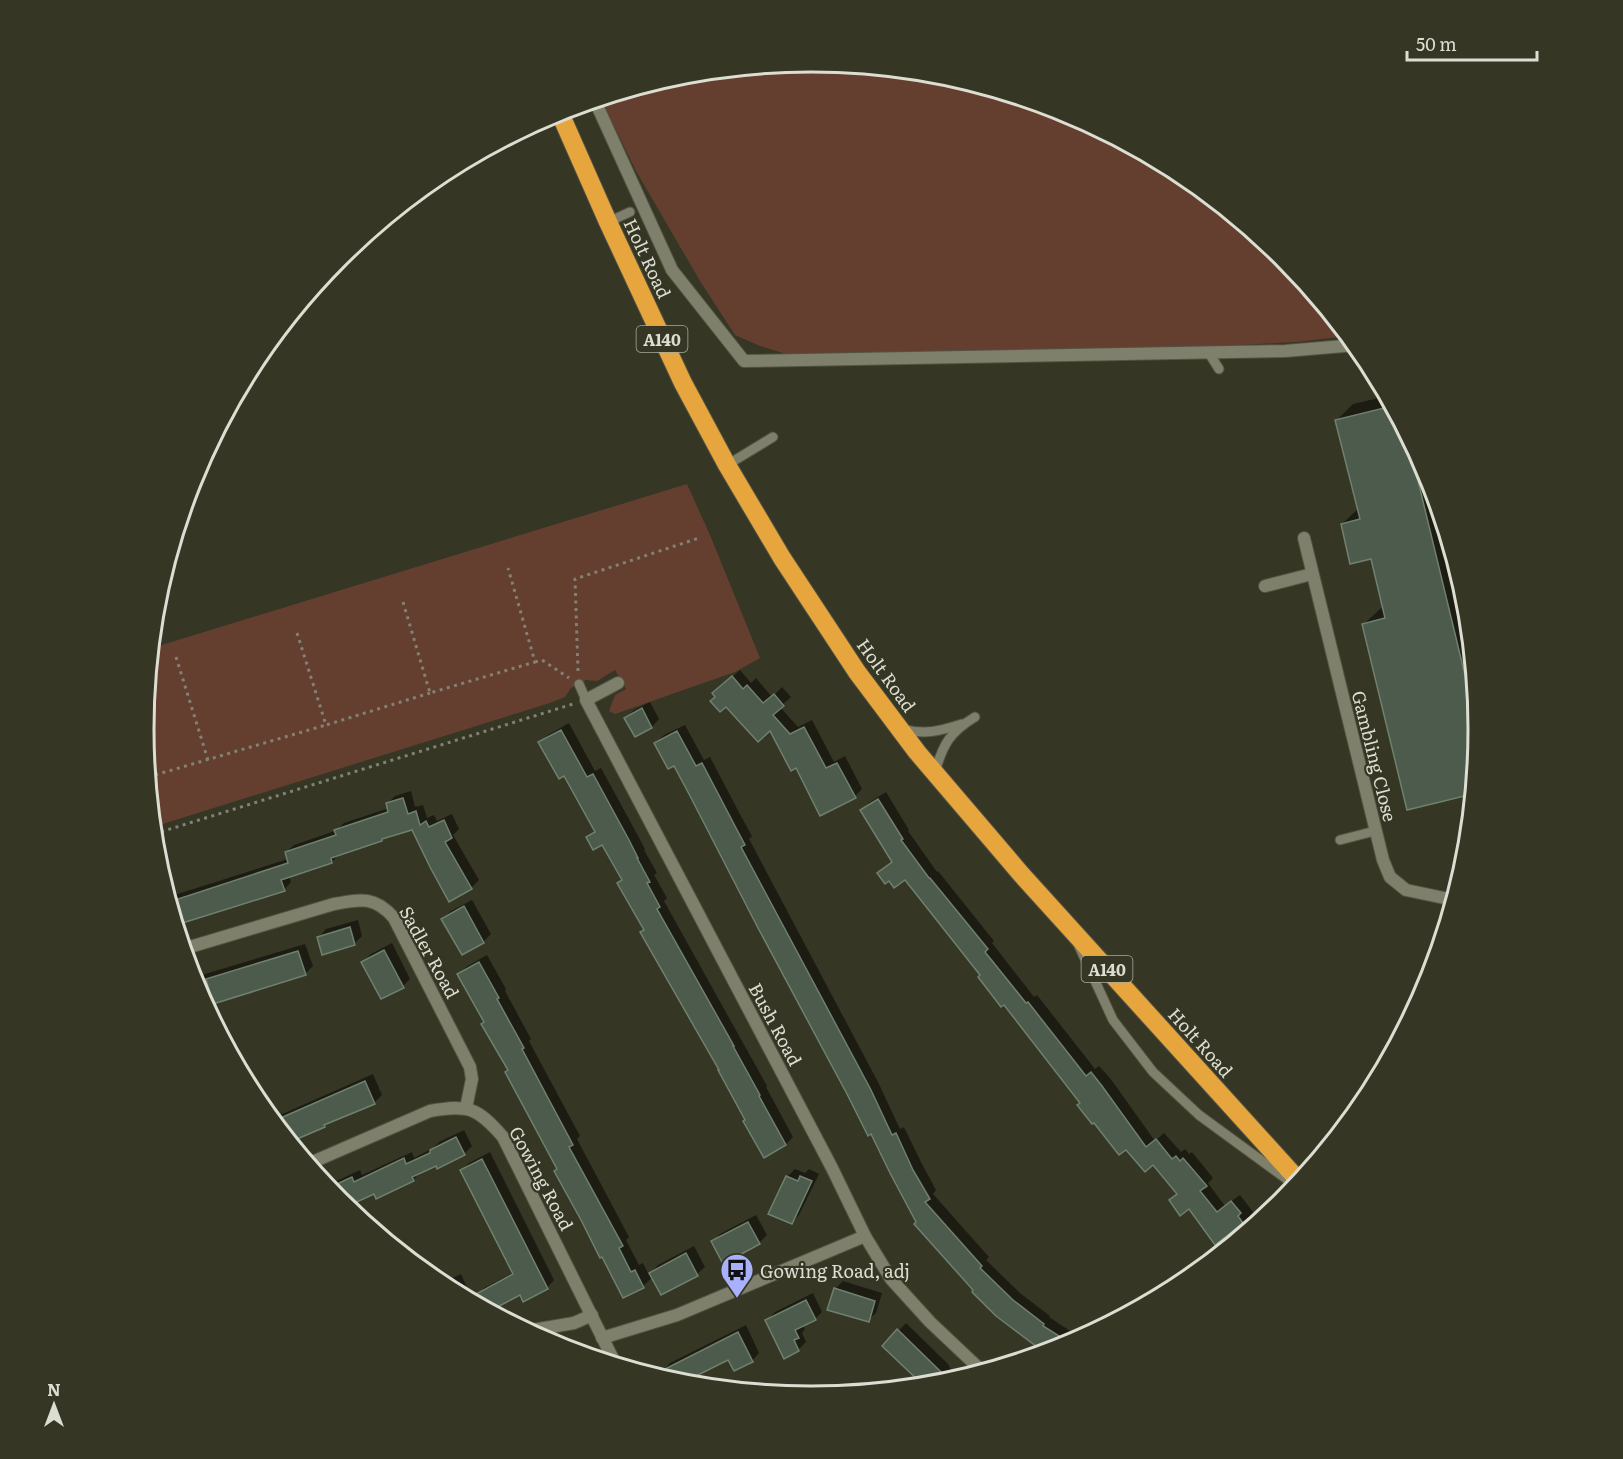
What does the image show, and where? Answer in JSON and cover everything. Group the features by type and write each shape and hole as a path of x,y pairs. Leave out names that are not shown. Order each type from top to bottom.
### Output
{"highway":[{"name":"Holt Road","path":"563,121 683,383 727,465 782,558 857,672 935,772 1021,874 1294,1175"}],"street":[{"path":"598,108 672,270 744,361 1209,353 1285,351 1345,346"},
{"name":"Gambling Close","path":"1304,538 1383,860 1390,876 1406,890 1447,899"},
{"path":"1265,585 1312,574"},
{"path":"586,700 618,683"},
{"name":"Bush Road","path":"586,700 832,1168 865,1236 891,1279 930,1322 977,1366"},
{"name":"Sadler Road","path":"191,947 358,899 372,901 385,908 394,918 470,1067 472,1079 466,1108"},
{"path":"315,1161 430,1111 452,1107 466,1108"},
{"name":"Gowing Road","path":"466,1108 480,1113 503,1137 611,1356"},
{"path":"603,1338 676,1315 865,1236"},
{"path":"542,1329 574,1323 592,1315"}],"lane":[{"path":"608,222 630,212"},
{"path":"1209,353 1219,369"},
{"path":"727,465 773,437"},
{"path":"579,684 586,700"},
{"path":"900,728 916,733 938,731 975,717"},
{"path":"935,772 940,752 948,738 964,723"},
{"path":"1340,840 1375,831"},
{"path":"1071,929 1113,1020 1154,1072 1199,1115 1288,1181"}],"path":[{"path":"579,684 575,579 699,538"},
{"path":"508,568 535,662"},
{"path":"403,602 430,693"},
{"path":"297,633 326,725"},
{"path":"176,657 208,760"},
{"path":"155,775 542,660 579,684"},
{"path":"163,831 586,700"}],"shaded area":[{"path":"812,72 855,73 897,78 982,94 1063,122 1140,160 1177,183 1245,235 1306,296 1339,337 1296,342 1203,347 786,354 735,335 700,281 636,171 604,106 641,94 726,78 768,73"},
{"path":"687,484 760,658 735,672 615,714 609,711 615,695 626,689 615,670 597,681 586,680 571,688 565,697 550,703 162,824 155,773 154,730 155,686 160,646"}],"building":[{"path":"1385,408 1416,471 1468,688 1468,773 1465,796 1407,810 1362,624 1385,618 1371,559 1350,564 1341,524 1360,519 1335,420"},
{"path":"732,676 743,689 747,685 763,703 774,694 784,706 773,715 790,734 804,727 826,768 837,763 856,798 820,816 796,768 791,771 770,731 758,742 726,707 720,712 710,701 715,697 712,693"},
{"path":"642,708 652,728 635,737 624,718"},
{"path":"561,730 587,777 593,774 629,840 650,882 647,883 660,907 657,909 734,1046 786,1145 764,1158 743,1121 745,1120 719,1070 640,932 644,930 617,883 622,880 602,845 593,850 586,837 595,832 564,776 559,779 538,742"},
{"path":"677,731 696,766 702,763 745,845 741,847 871,1090 892,1135 896,1133 913,1170 930,1199 925,1202 982,1266 980,1268 1013,1300 1044,1324 1043,1326 1062,1338 1037,1347 996,1316 972,1292 973,1290 914,1224 916,1222 871,1134 868,1136 674,766 668,769 654,743"},
{"path":"403,798 408,814 416,811 420,825 426,821 429,827 444,820 452,838 445,842 472,889 449,902 412,830 331,858 332,863 281,880 285,891 183,923 176,900 288,863 285,852 336,835 334,830 388,812 386,803"},
{"path":"878,799 903,839 901,840 929,878 988,949 985,952 1086,1076 1091,1072 1146,1147 1156,1139 1172,1159 1176,1156 1180,1161 1183,1158 1207,1186 1200,1191 1217,1212 1231,1201 1241,1213 1238,1216 1243,1223 1215,1245 1189,1209 1180,1216 1169,1200 1177,1194 1153,1165 1145,1172 1126,1150 1119,1155 1094,1123 1092,1124 1077,1105 1080,1103 1004,1005 1001,1007 978,977 980,975 905,880 894,888 889,881 885,884 877,873 892,862 860,810"},
{"path":"464,906 484,943 462,955 441,919"},
{"path":"350,927 355,945 322,955 317,937"},
{"path":"384,950 404,988 381,999 361,962"},
{"path":"298,951 306,975 214,1004 206,979"},
{"path":"479,962 573,1145 569,1147 623,1246 619,1248 631,1272 635,1270 644,1288 623,1298 554,1171 557,1169 505,1072 508,1070 481,1024 484,1022 457,974"},
{"path":"365,1081 375,1104 297,1139 281,1118"},
{"path":"456,1137 465,1155 437,1169 436,1166 412,1177 414,1181 376,1199 374,1194 356,1202 337,1184 352,1177 354,1182 404,1158 406,1164 430,1153 430,1150"},
{"path":"482,1159 548,1289 523,1302 520,1295 498,1307 476,1294 513,1274 460,1170"},
{"path":"786,1176 798,1181 800,1176 812,1181 792,1224 768,1214"},
{"path":"748,1222 760,1244 723,1264 711,1241"},
{"path":"686,1253 698,1276 661,1295 649,1273"},
{"path":"834,1288 875,1301 869,1322 827,1310"},
{"path":"806,1300 816,1320 795,1330 799,1338 794,1340 799,1351 784,1359 765,1320"},
{"path":"897,1329 942,1374 916,1378 882,1346"},
{"path":"738,1332 753,1362 734,1371 728,1360 696,1376 663,1370"}],"place":[{"name":"Gowing Road, adj","path":"737,1299"}]}
